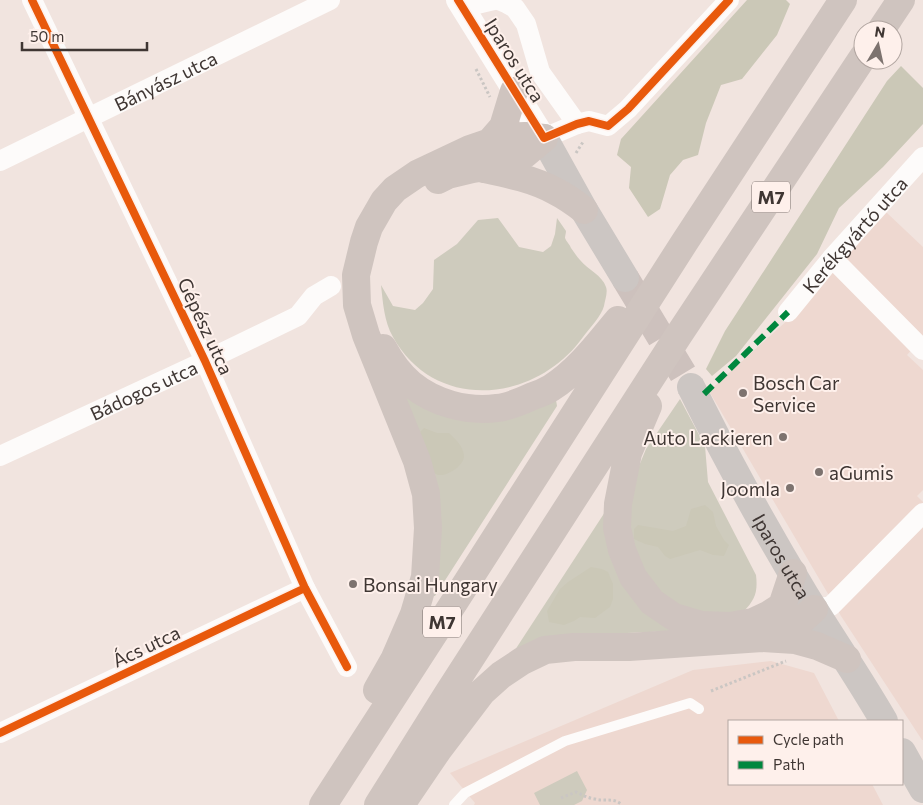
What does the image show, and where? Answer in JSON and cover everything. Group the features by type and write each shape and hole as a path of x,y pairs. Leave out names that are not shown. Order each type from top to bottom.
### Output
{"highway":[{"name":"M7","path":"323,805 456,601 684,243 843,0"},
{"path":"888,20 901,0"},
{"name":"M7","path":"378,805 678,336 854,70"},
{"path":"490,142 502,127 514,91"},
{"path":"314,805 328,768 364,713 394,660 414,614 425,577 428,528 426,494 420,469 366,336 357,305 356,275 369,227 384,201 395,189 416,174 470,149 505,137 518,135 544,138"},
{"path":"544,138 525,154 515,159 502,164 448,175 423,187 394,213 378,239 368,280 369,302 375,327 383,348 395,368 410,384 430,396 451,404 474,409 499,408 523,401 550,389 568,375 591,351 684,243"},
{"path":"480,168 506,174 554,190 584,210"},
{"path":"678,336 628,453 618,504 617,528 622,550 633,577 652,602 674,617 701,626 730,626 753,622 784,632 796,626 814,609"},
{"path":"765,626 782,606 793,573"},
{"path":"397,805 406,796 482,692 501,675 522,661 545,650 574,647 629,647 765,626 795,640 817,646 846,659"}],"main road":[{"name":"Iparos utca","path":"544,138 625,278"},
{"name":"Iparos utca","path":"691,387 754,508 883,720"},
{"path":"903,754 923,789"}],"street":[{"name":"Gépész utca","path":"32,0 205,361 305,588 347,667"},
{"name":"Bányász utca","path":"0,161 330,0"},
{"path":"462,5 494,0"},
{"path":"499,0 515,8 526,24 540,72 577,124"},
{"path":"544,138 589,121 608,126 628,109 728,0"},
{"name":"Iparos utca","path":"462,5 544,138"},
{"name":"Kerékgyártó utca","path":"788,312 832,258 923,157"},
{"path":"832,258 923,350"},
{"name":"Bádogos utca","path":"0,456 298,316 314,296 331,286"},
{"path":"814,609 831,606 923,513"},
{"name":"Ács utca","path":"0,733 305,588"}],"lane":[{"path":"454,805 465,793 565,741 690,703 699,709"}],"path":[{"path":"711,691 792,659"},
{"path":"561,798 576,792 597,800 615,800 622,805"}],"shaded area":[{"path":"747,0 786,0 790,4 777,35 742,79 721,85 706,123 698,155 683,160 670,175 660,209 648,217 629,188 631,167 617,155 621,139"},
{"path":"903,68 923,88 923,124 883,167 839,208 817,254 736,356 712,376 706,369 725,331 887,81 897,70 903,70"},
{"path":"886,212 923,247 923,337 907,355 923,370 923,490 917,496 923,502 923,740 841,616 709,391 791,317"},
{"path":"498,218 519,247 543,252 551,246 557,218 566,231 565,237 577,256 604,283 607,291 604,306 595,322 563,359 539,376 513,386 486,390 459,388 434,378 411,362 390,331 384,312 381,285 393,306 415,310 423,303 433,289 434,260 457,244 478,220"},
{"path":"404,396 556,400 557,406 435,596 430,596"},
{"path":"680,399 705,446 708,482 756,575 755,595 743,612 695,613 661,595 647,580 629,544 632,483 646,449"},
{"path":"424,428 437,433 449,433 459,443 464,453 461,464 443,475 437,475 432,471 420,432"},
{"path":"705,505 713,512 716,526 729,545 724,556 713,555 700,550 670,559 658,547 634,539 634,529 638,525 673,531 686,526 691,509"},
{"path":"605,512 655,618 671,631 562,636 515,650"},
{"path":"591,567 608,572 613,584 613,599 610,607 595,618 580,617 564,625 549,622 547,611 560,589"},
{"path":"771,661 814,673 838,720 728,720 728,785 873,785 883,805 474,805 475,803 450,773 693,670"},
{"path":"577,771 587,790 582,801 574,805 540,805 534,793"}],"tunnel":[{"path":"625,278 691,387"}],"marked path":[{"path":"704,394 788,312"}],"cycle path":[{"path":"32,0 205,361 305,588 347,667"},
{"path":"458,0 544,138 589,121 608,126 628,109 729,0"},
{"path":"0,733 305,588"}],"place":[{"name":"Bosch Car Service","path":"743,393"},
{"name":"Auto Lackieren","path":"783,437"},
{"name":"aGumis","path":"819,472"},
{"name":"Joomla","path":"790,488"},
{"name":"Bonsai Hungary","path":"353,584"}]}
